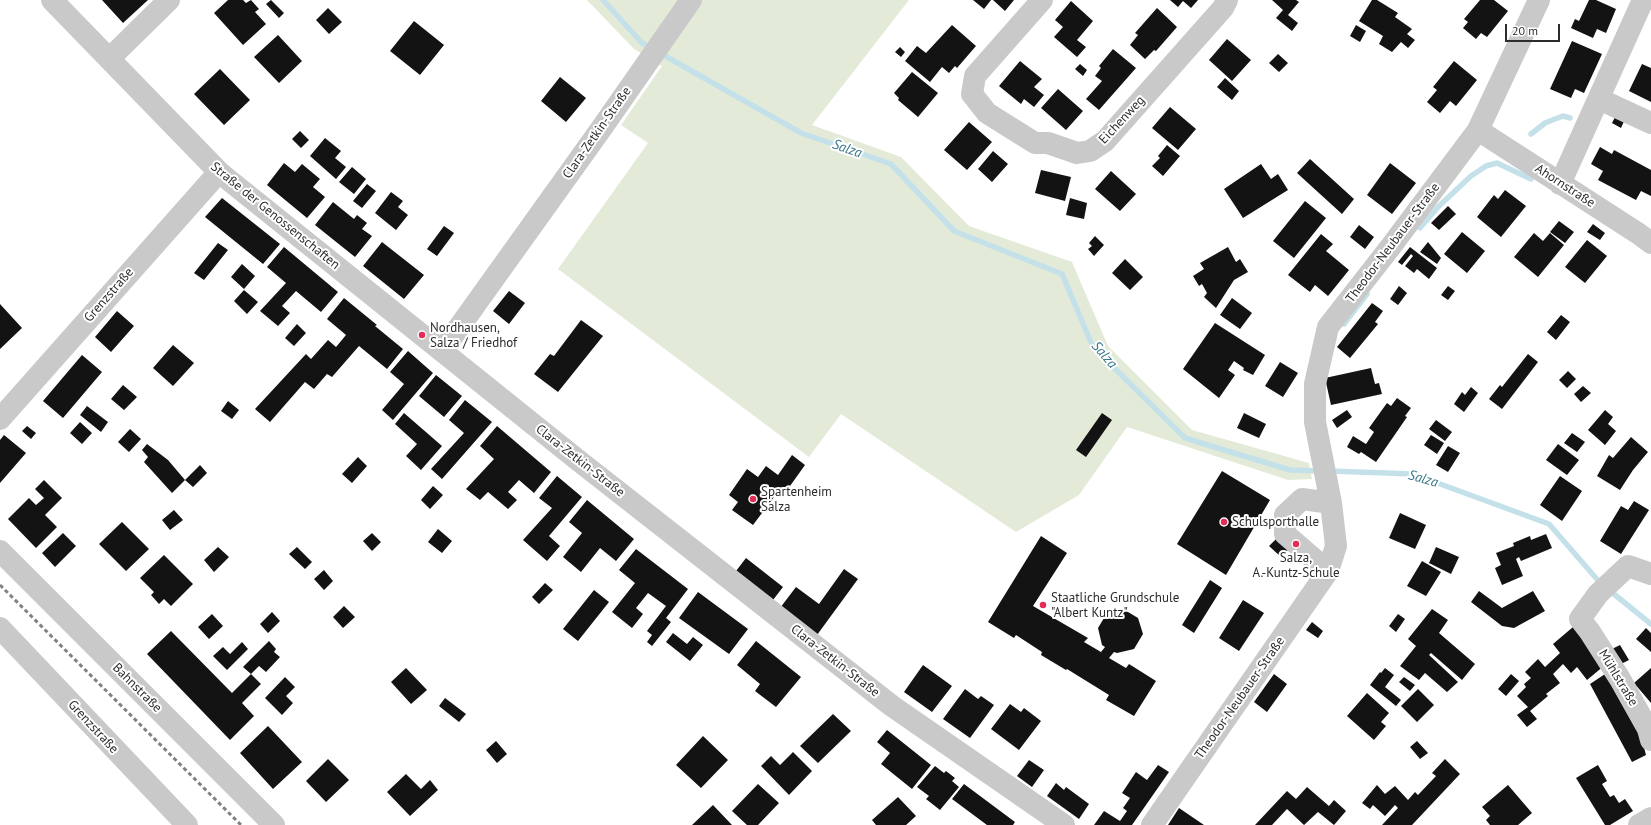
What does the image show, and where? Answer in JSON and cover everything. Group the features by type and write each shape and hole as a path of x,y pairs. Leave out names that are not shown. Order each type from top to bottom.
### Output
{"street":[{"name":"Straße der Genossenschaften","path":"52,0 219,172 442,351"},
{"path":"109,59 169,0"},
{"name":"Clara-Zetkin-Straße","path":"691,0 601,129 442,351 579,461 892,706 1064,825"},
{"name":"Eichenweg","path":"1042,0 975,76 972,94 987,114 1035,143 1048,143 1076,153 1090,151 1105,141 1223,8 1227,0"},
{"name":"Theodor-Neubauer-Straße","path":"1152,825 1328,571 1336,546 1331,503 1315,422 1315,384 1328,327 1478,130 1539,0"},
{"path":"1560,184 1644,0"},
{"path":"1599,99 1651,123"},
{"name":"Ahornstraße","path":"1478,130 1651,243"},
{"name":"Grenzstraße","path":"0,419 219,172"},
{"path":"1328,571 1285,534 1285,514 1302,499 1331,503"},
{"name":"Bahnstraße","path":"0,551 274,825"},
{"name":"Mühlstraße","path":"1651,574 1628,566 1605,587 1580,619 1620,679 1648,728 1651,740"},
{"name":"Grenzstraße","path":"0,628 187,825"},
{"path":"1639,825 1651,818"}],"green space":[{"path":"587,0 909,0 812,125 901,157 969,226 1072,262 1108,346 1192,430 1309,463 1312,479 1288,480 1127,427 1079,495 1016,532 841,414 809,457 558,269 648,143 621,125 662,66 634,49"}],"building":[{"path":"102,0 148,0 123,23"},
{"path":"228,0 243,0 246,3 251,0 259,9 255,12 266,24 243,45 214,13"},
{"path":"271,0 284,13 279,18 266,4"},
{"path":"973,0 991,0 984,9"},
{"path":"993,0 1014,0 1005,11"},
{"path":"1170,0 1198,0 1191,8 1183,1 1178,7"},
{"path":"1272,0 1296,0 1299,2 1288,15 1298,23 1292,31 1276,18 1283,10"},
{"path":"1372,0 1377,0 1398,13 1395,17 1412,29 1407,34 1415,40 1408,48 1401,42 1392,52 1379,44 1383,36 1359,21"},
{"path":"1480,0 1494,0 1508,11 1487,37 1481,33 1476,39 1463,28 1468,22 1464,19"},
{"path":"1589,0 1596,0 1616,9 1606,33 1597,29 1593,38 1571,28 1575,19 1579,21"},
{"path":"1071,1 1093,21 1077,40 1086,47 1077,57 1054,37 1063,27 1055,20"},
{"path":"328,8 342,22 329,34 316,20"},
{"path":"1157,8 1177,27 1156,51 1154,50 1145,59 1130,45 1138,35 1135,33"},
{"path":"414,21 444,45 420,75 390,51"},
{"path":"952,25 976,46 957,68 955,66 949,73 942,67 930,82 905,61 917,46 926,53"},
{"path":"1356,25 1366,31 1360,42 1350,36"},
{"path":"278,35 302,61 279,83 254,57"},
{"path":"1227,39 1251,60 1232,81 1209,60"},
{"path":"1572,41 1602,54 1584,93 1575,89 1571,98 1550,89"},
{"path":"900,47 905,52 901,57 895,52"},
{"path":"1113,49 1136,68 1099,110 1086,99 1102,81 1095,76 1101,68 1099,66"},
{"path":"1278,54 1288,63 1279,72 1269,63"},
{"path":"1020,61 1042,79 1034,87 1044,95 1034,107 1024,99 1021,104 999,86"},
{"path":"1454,61 1477,80 1456,106 1450,101 1440,113 1427,102 1437,90 1433,87"},
{"path":"1080,64 1087,70 1083,76 1075,69"},
{"path":"1642,64 1651,68 1651,102 1629,91"},
{"path":"220,69 250,100 224,125 194,94"},
{"path":"912,72 938,93 918,117 898,100 899,98 894,93"},
{"path":"560,77 586,98 566,122 541,101"},
{"path":"1225,78 1239,91 1232,100 1217,87"},
{"path":"1058,89 1083,111 1066,130 1041,108"},
{"path":"1170,107 1196,129 1178,150 1152,128"},
{"path":"1617,113 1626,117 1621,128 1612,123"},
{"path":"969,122 992,142 967,170 944,150"},
{"path":"300,131 309,140 301,148 292,139"},
{"path":"325,138 341,151 335,158 346,167 336,179 310,156"},
{"path":"1167,145 1180,156 1163,176 1152,166 1160,158 1158,156"},
{"path":"1600,147 1612,154 1614,150 1651,170 1651,196 1641,191 1636,200 1598,180 1603,171 1591,164"},
{"path":"993,151 1008,164 992,182 978,169"},
{"path":"1310,159 1354,199 1342,214 1297,173"},
{"path":"284,163 295,172 302,164 320,179 313,187 325,197 307,218 267,185"},
{"path":"1390,163 1416,183 1392,214 1367,195"},
{"path":"1261,164 1271,179 1278,174 1288,190 1243,218 1224,189"},
{"path":"352,167 366,179 354,194 339,182"},
{"path":"1041,170 1071,177 1065,201 1035,193"},
{"path":"1111,171 1136,194 1120,211 1095,189"},
{"path":"367,184 376,191 362,208 353,201"},
{"path":"1505,190 1526,206 1501,237 1477,217 1494,195 1498,199"},
{"path":"391,192 403,201 398,207 408,215 396,230 375,213"},
{"path":"222,198 280,244 263,264 205,217"},
{"path":"1070,198 1087,203 1084,219 1066,215"},
{"path":"1305,201 1326,218 1294,258 1273,241"},
{"path":"333,202 354,219 357,215 367,223 362,229 372,236 355,257 315,225"},
{"path":"1448,206 1456,214 1439,230 1431,223"},
{"path":"1559,221 1574,232 1565,243 1550,232"},
{"path":"1593,224 1605,233 1600,240 1587,232"},
{"path":"1359,225 1374,237 1365,249 1350,237"},
{"path":"444,226 454,233 437,256 427,249"},
{"path":"1462,232 1485,251 1467,273 1444,254"},
{"path":"1534,233 1543,241 1550,233 1564,245 1538,277 1514,257"},
{"path":"1321,234 1333,244 1326,251 1349,270 1328,296 1315,285 1310,292 1288,275"},
{"path":"1095,236 1104,245 1094,256 1088,249 1092,246 1089,243"},
{"path":"1587,240 1607,256 1585,283 1565,267"},
{"path":"382,242 424,275 404,299 363,266"},
{"path":"1428,242 1441,258 1437,264 1420,252"},
{"path":"218,243 228,250 204,280 194,273"},
{"path":"284,247 338,292 321,312 296,291 282,306 290,313 278,326 260,311 286,283 267,267"},
{"path":"1228,247 1236,262 1240,259 1248,272 1234,280 1216,308 1204,297 1207,293 1202,284 1199,286 1193,276 1204,269 1200,263"},
{"path":"1410,247 1437,268 1429,279 1417,269 1414,273 1405,266 1413,256 1411,254 1402,265 1398,262"},
{"path":"1125,259 1143,277 1130,290 1112,273"},
{"path":"242,264 255,276 244,289 231,277"},
{"path":"1399,286 1407,293 1398,305 1390,299"},
{"path":"1448,286 1455,291 1448,300 1441,295"},
{"path":"244,290 258,302 247,314 234,301"},
{"path":"509,291 525,303 509,324 493,311"},
{"path":"344,298 403,349 387,369 359,346 332,377 327,374 314,389 305,382 270,422 255,409 306,354 311,359 328,340 336,347 346,335 327,319"},
{"path":"1232,298 1252,313 1240,329 1220,315"},
{"path":"1372,303 1383,311 1375,322 1378,324 1350,358 1337,347"},
{"path":"0,304 22,328 0,349"},
{"path":"117,311 134,326 111,352 95,337"},
{"path":"1561,315 1570,322 1556,340 1547,332"},
{"path":"581,320 603,336 558,392 534,374 550,354 554,356"},
{"path":"1215,323 1265,355 1253,375 1243,370 1244,368 1234,361 1228,370 1235,375 1219,398 1183,369"},
{"path":"297,324 306,333 294,346 285,338"},
{"path":"173,345 194,363 173,386 153,368"},
{"path":"408,351 433,373 393,420 382,410 404,384 390,372"},
{"path":"1528,354 1538,362 1502,409 1489,399 1500,385 1502,387"},
{"path":"82,355 102,372 63,418 43,401"},
{"path":"1280,362 1298,373 1283,397 1265,386"},
{"path":"1371,368 1375,384 1379,383 1382,394 1331,405 1325,378"},
{"path":"1568,371 1576,379 1567,388 1559,380"},
{"path":"436,375 462,396 444,417 419,396"},
{"path":"123,385 137,397 124,410 111,399"},
{"path":"1583,386 1591,393 1581,402 1574,394"},
{"path":"1471,387 1478,393 1464,412 1454,404 1462,392 1465,395"},
{"path":"1397,398 1411,408 1405,416 1407,417 1376,462 1361,452 1359,454 1347,447 1353,436 1366,444 1374,432 1369,428 1387,403 1391,406"},
{"path":"465,400 492,422 442,479 431,469 464,433 449,420"},
{"path":"228,401 239,410 232,419 221,411"},
{"path":"87,406 108,422 101,432 80,415"},
{"path":"1347,410 1352,417 1337,428 1332,420"},
{"path":"1605,410 1613,417 1608,424 1616,431 1605,445 1588,430"},
{"path":"404,413 442,446 421,470 406,456 417,444 395,424"},
{"path":"1102,413 1112,420 1086,457 1076,450"},
{"path":"1244,413 1266,424 1259,438 1237,428"},
{"path":"1436,420 1452,432 1445,441 1429,429"},
{"path":"80,422 92,433 82,444 70,433"},
{"path":"27,426 36,433 31,439 22,431"},
{"path":"497,426 551,472 534,493 519,480 508,492 517,500 508,509 488,492 480,500 466,489 494,459 480,446"},
{"path":"130,429 141,439 129,452 118,442"},
{"path":"1572,433 1585,442 1577,452 1564,443"},
{"path":"4,435 26,453 0,483 0,440"},
{"path":"1431,435 1444,443 1437,454 1424,445"},
{"path":"1631,437 1648,452 1633,470 1620,490 1597,476 1609,455 1613,458"},
{"path":"147,444 168,460 185,480 172,493 144,462 148,457 142,450"},
{"path":"1558,444 1579,460 1567,475 1546,460"},
{"path":"1448,446 1460,453 1448,472 1436,465"},
{"name":"Spartenheim Salza","path":"792,455 805,465 785,493 780,489 753,525 732,510 738,502 729,495 747,469 758,477 766,466 778,475"},
{"path":"358,457 367,466 352,483 342,474"},
{"path":"200,465 207,473 193,487 185,480"},
{"name":"Schulsporthalle","path":"1222,471 1270,500 1226,575 1177,544"},
{"path":"557,476 582,497 549,536 560,546 547,561 523,540 552,508 539,498"},
{"path":"1560,476 1582,491 1562,521 1540,505"},
{"path":"44,480 62,498 45,515 57,527 36,548 8,519 29,498 36,505 44,498 35,489"},
{"path":"433,486 443,495 430,509 421,500"},
{"path":"587,500 634,539 616,561 600,548 581,572 563,557 582,533 569,522"},
{"path":"1634,501 1649,510 1621,554 1600,541 1621,506 1628,510"},
{"path":"174,510 183,520 170,530 162,520"},
{"path":"1400,513 1426,525 1415,549 1389,538"},
{"path":"122,522 149,549 126,571 99,544"},
{"path":"438,529 452,541 442,553 428,542"},
{"path":"63,533 76,546 55,567 42,553"},
{"path":"372,533 381,542 372,551 363,541"},
{"path":"1546,534 1552,548 1521,561 1519,557 1516,559 1523,576 1502,585 1495,568 1501,565 1496,553 1514,546 1513,543 1530,536 1531,540"},
{"name":"Staatliche Grundschule \"Albert Kuntz\"","path":"1041,536 1067,553 1033,606 1088,638 1084,642 1101,652 1105,647 1102,645 1098,628 1107,613 1123,609 1138,618 1143,634 1134,649 1117,653 1114,652 1109,658 1126,668 1129,664 1156,681 1134,716 1106,700 1109,695 1041,655 1042,652 1016,635 1014,638 988,622"},
{"path":"1276,539 1288,550 1281,557 1269,546"},
{"path":"218,547 229,557 214,572 204,560"},
{"path":"297,547 312,562 305,569 289,554"},
{"path":"1436,547 1459,557 1451,574 1429,563"},
{"path":"636,549 688,589 666,618 671,622 652,646 647,642 652,635 647,631 666,606 648,593 636,608 643,614 632,628 612,612 635,583 619,570"},
{"path":"164,555 193,584 171,606 164,599 159,604 151,595 154,592 140,578"},
{"path":"746,558 783,587 773,600 736,571"},
{"path":"1422,561 1441,572 1426,596 1407,586"},
{"path":"844,569 858,579 817,635 780,608 796,587 819,604"},
{"path":"324,570 333,581 324,590 314,579"},
{"path":"1210,580 1222,588 1194,633 1182,625"},
{"path":"545,583 553,590 539,604 532,597"},
{"path":"594,590 609,602 578,641 563,629"},
{"path":"1479,591 1502,608 1533,591 1545,611 1514,628 1502,626 1471,602"},
{"path":"698,592 748,629 729,654 679,618"},
{"path":"1243,600 1264,613 1239,651 1219,638"},
{"path":"344,606 355,617 343,628 333,617"},
{"path":"1432,609 1448,620 1439,633 1475,664 1462,680 1431,653 1429,655 1458,682 1447,692 1425,673 1419,680 1400,666 1416,646 1408,639"},
{"path":"272,612 280,621 268,633 260,624"},
{"path":"212,614 223,626 209,639 198,627"},
{"path":"1398,614 1405,619 1396,632 1389,626"},
{"path":"1312,622 1323,631 1318,638 1306,630"},
{"path":"1573,627 1605,665 1587,680 1577,667 1571,673 1563,664 1553,674 1560,683 1546,694 1548,696 1530,711 1537,719 1527,727 1517,715 1528,707 1517,696 1526,687 1524,684 1531,678 1525,672 1538,659 1545,667 1560,653 1553,644"},
{"path":"1646,628 1651,633 1651,652 1636,639"},
{"path":"171,631 232,693 251,674 261,684 242,703 254,716 230,740 147,654"},
{"path":"673,633 687,644 693,637 703,645 690,661 666,642"},
{"path":"269,641 276,649 274,652 280,657 266,672 259,666 251,674 243,667"},
{"path":"756,641 801,677 776,707 755,691 760,684 737,665"},
{"path":"242,642 248,649 227,670 213,656 223,647 230,654"},
{"path":"1620,645 1629,660 1621,664 1612,649"},
{"path":"923,665 952,686 932,712 904,692"},
{"path":"406,668 427,690 411,704 391,682"},
{"path":"1385,668 1394,675 1385,687 1401,700 1396,706 1370,685"},
{"path":"1651,668 1651,703 1634,683"},
{"path":"1274,674 1287,684 1267,712 1254,702"},
{"path":"1511,674 1519,681 1506,696 1498,689"},
{"path":"1605,674 1642,740 1646,755 1632,762 1590,684"},
{"path":"285,677 295,687 286,696 293,703 282,715 265,698"},
{"path":"1404,677 1415,685 1410,691 1399,682"},
{"path":"965,689 978,699 981,696 994,705 970,738 943,719"},
{"path":"1418,689 1434,705 1417,722 1401,706"},
{"path":"1367,693 1389,713 1381,722 1386,726 1374,740 1347,716"},
{"path":"445,698 466,714 459,722 439,706"},
{"path":"1010,704 1021,712 1024,708 1041,721 1019,750 991,729"},
{"path":"833,714 851,731 818,763 800,746"},
{"path":"268,726 302,762 273,789 240,753"},
{"path":"887,730 931,765 912,789 881,764 890,753 877,742"},
{"path":"703,736 728,760 701,788 676,765"},
{"path":"496,741 507,754 497,763 486,750"},
{"path":"1417,741 1428,753 1420,759 1410,747"},
{"path":"793,752 812,771 789,795 761,766 771,756 780,765"},
{"path":"328,759 349,780 326,802 306,781"},
{"path":"1445,759 1460,774 1412,825 1382,825 1398,808 1395,805 1385,816 1373,805 1370,809 1362,803 1377,785 1385,794 1395,786 1408,800 1415,792 1418,795 1436,776 1432,773"},
{"path":"1029,760 1044,770 1032,787 1017,776"},
{"path":"1158,765 1169,772 1132,825 1094,825 1104,811 1120,821 1127,811 1123,808 1130,798 1122,793 1136,772 1147,780"},
{"path":"1598,765 1607,781 1602,784 1610,797 1614,795 1619,803 1625,799 1633,811 1610,825 1605,825 1576,778"},
{"path":"935,766 944,773 946,771 955,778 952,781 959,787 940,810 926,799 929,796 917,787"},
{"path":"406,774 421,789 430,780 438,790 410,816 387,792"},
{"path":"1056,783 1064,790 1066,787 1089,804 1079,819 1047,796"},
{"path":"758,784 779,803 758,825 747,825 732,811"},
{"path":"964,784 1015,822 1013,825 987,825 952,799"},
{"path":"1508,785 1532,813 1518,825 1490,825 1486,820 1490,816 1482,807"},
{"path":"1307,787 1329,806 1334,800 1346,811 1334,825 1318,812 1304,825 1287,809 1272,825 1255,825 1287,791 1296,799"},
{"path":"898,797 916,816 906,825 876,825 872,820"},
{"path":"713,805 732,825 692,825"},
{"path":"1179,808 1204,825 1168,825"}],"waterway":[{"name":"Salza","path":"603,0 642,43 653,49"},
{"name":"Salza","path":"660,53 801,133 891,164 954,231 1062,274 1093,347 1185,438 1290,470 1321,471"},
{"path":"1531,134 1545,123 1563,116 1570,118"},
{"path":"1420,228 1438,207 1471,176 1486,166 1497,163 1531,179"},
{"path":"1344,324 1367,294"},
{"name":"Salza","path":"1330,471 1413,474 1549,524 1602,585"},
{"name":"Salza","path":"1609,590 1651,624"}],"railway":[{"path":"0,585 241,825"}],"place":[{"name":"Nordhausen, Salza / Friedhof","path":"422,335"},
{"name":"Spartenheim Salza","path":"753,499"},
{"name":"Schulsporthalle","path":"1224,522"},
{"name":"Salza, A.-Kuntz-Schule","path":"1296,544"},
{"name":"Staatliche Grundschule \"Albert Kuntz\"","path":"1043,605"}]}
